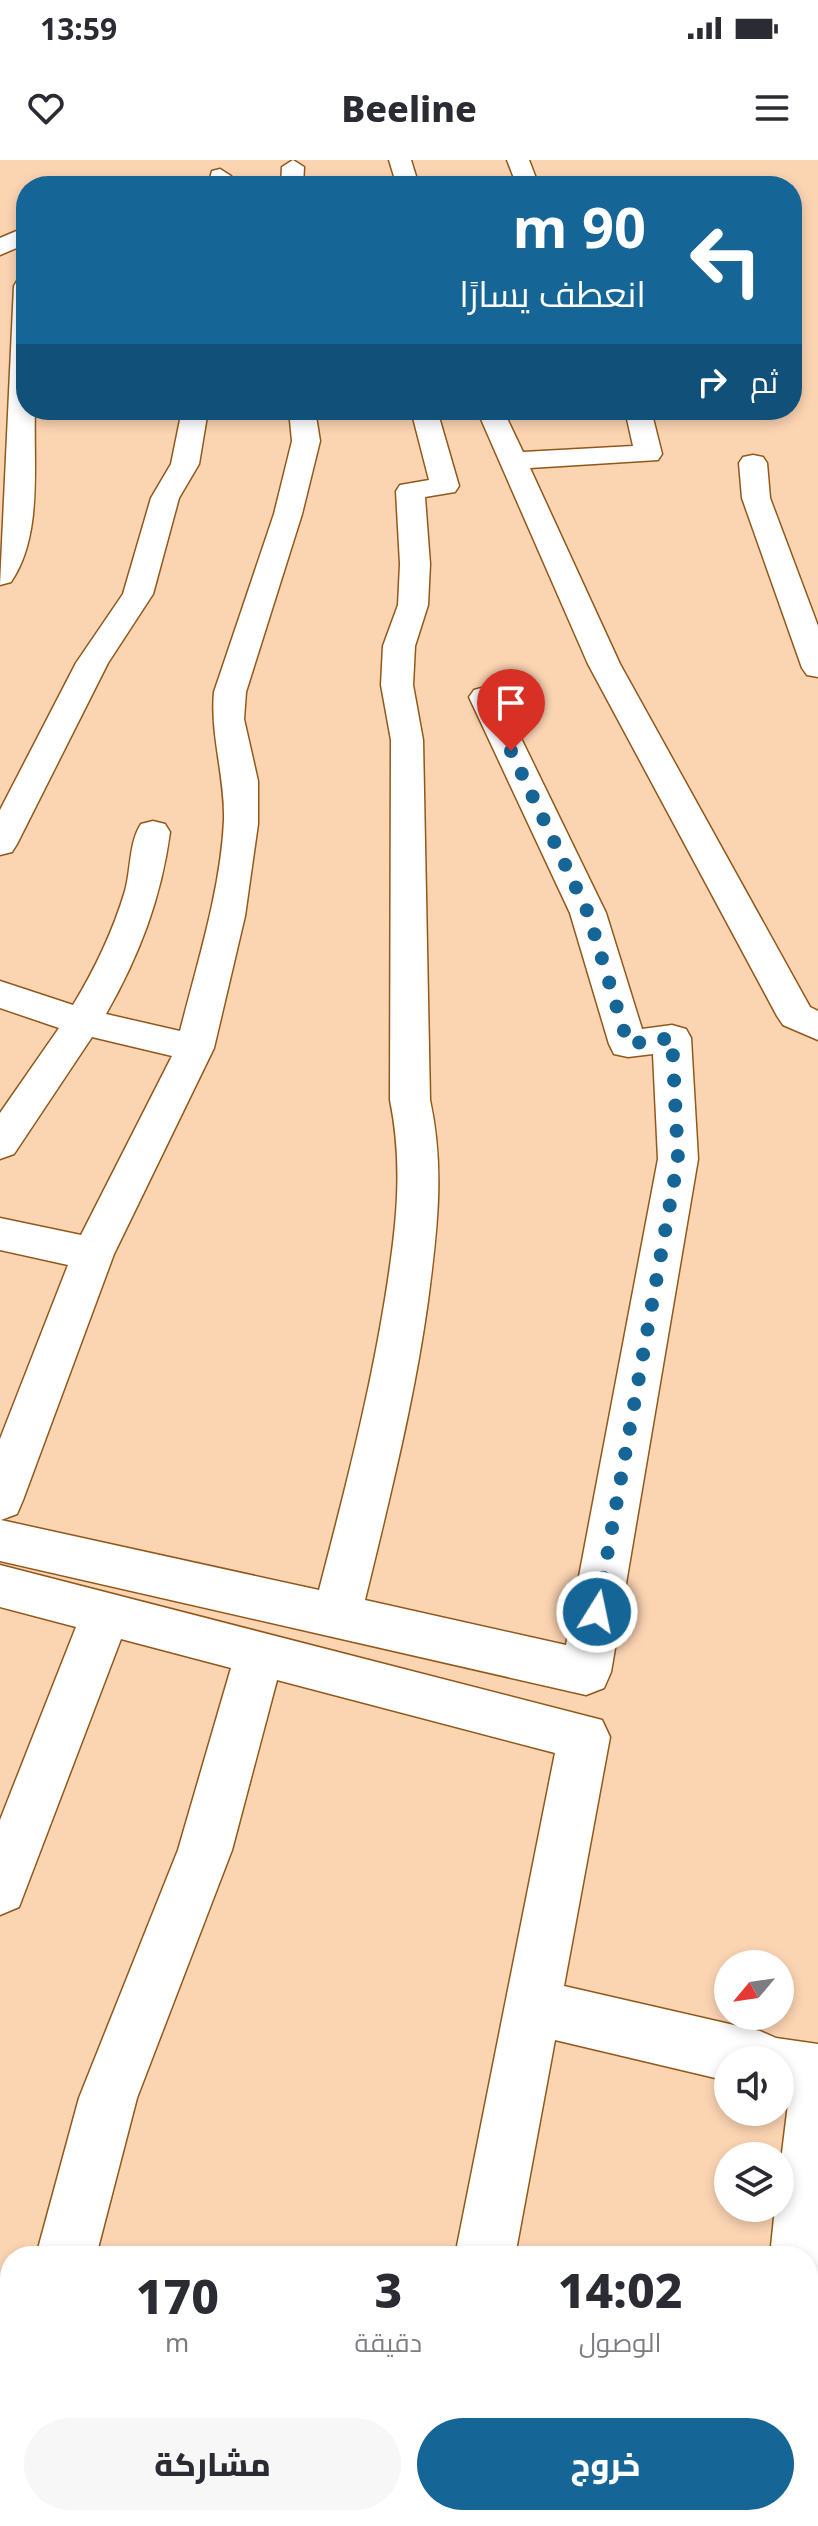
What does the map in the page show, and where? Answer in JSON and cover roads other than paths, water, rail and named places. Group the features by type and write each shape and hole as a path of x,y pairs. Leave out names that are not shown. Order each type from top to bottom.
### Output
{"street":[{"path":"0,576 13,552 8,534 16,420"},
{"path":"0,844 92,663 138,594 165,498 185,464 193,420"},
{"path":"0,1500 93,1254 195,1048 227,916 241,824 241,781 228,719 230,692 288,514 306,441 303,420"},
{"path":"337,1616 399,1354 422,1189 420,1141 410,1100 407,740 397,685 399,646 413,605 414,591 410,491 445,486 427,420"},
{"path":"495,420 604,664 796,1016 818,1027"},
{"path":"513,461 648,454 642,420"},
{"path":"753,463 756,498 818,668"},
{"path":"0,1540 586,1672 678,1159 672,1038 628,1044 588,913 485,697"},
{"path":"0,1144 83,1022 117,959 143,892 153,832"},
{"path":"0,994 83,1022 195,1048"},
{"path":"0,1234 93,1254"},
{"path":"0,1586 584,1737 487,2246"},
{"path":"0,1888 106,1614"},
{"path":"69,2246 108,2098 205,1850 260,1653"},
{"path":"532,2007 714,2049"},
{"path":"794,2068 818,2073"},
{"path":"801,2246 818,2093"}]}
